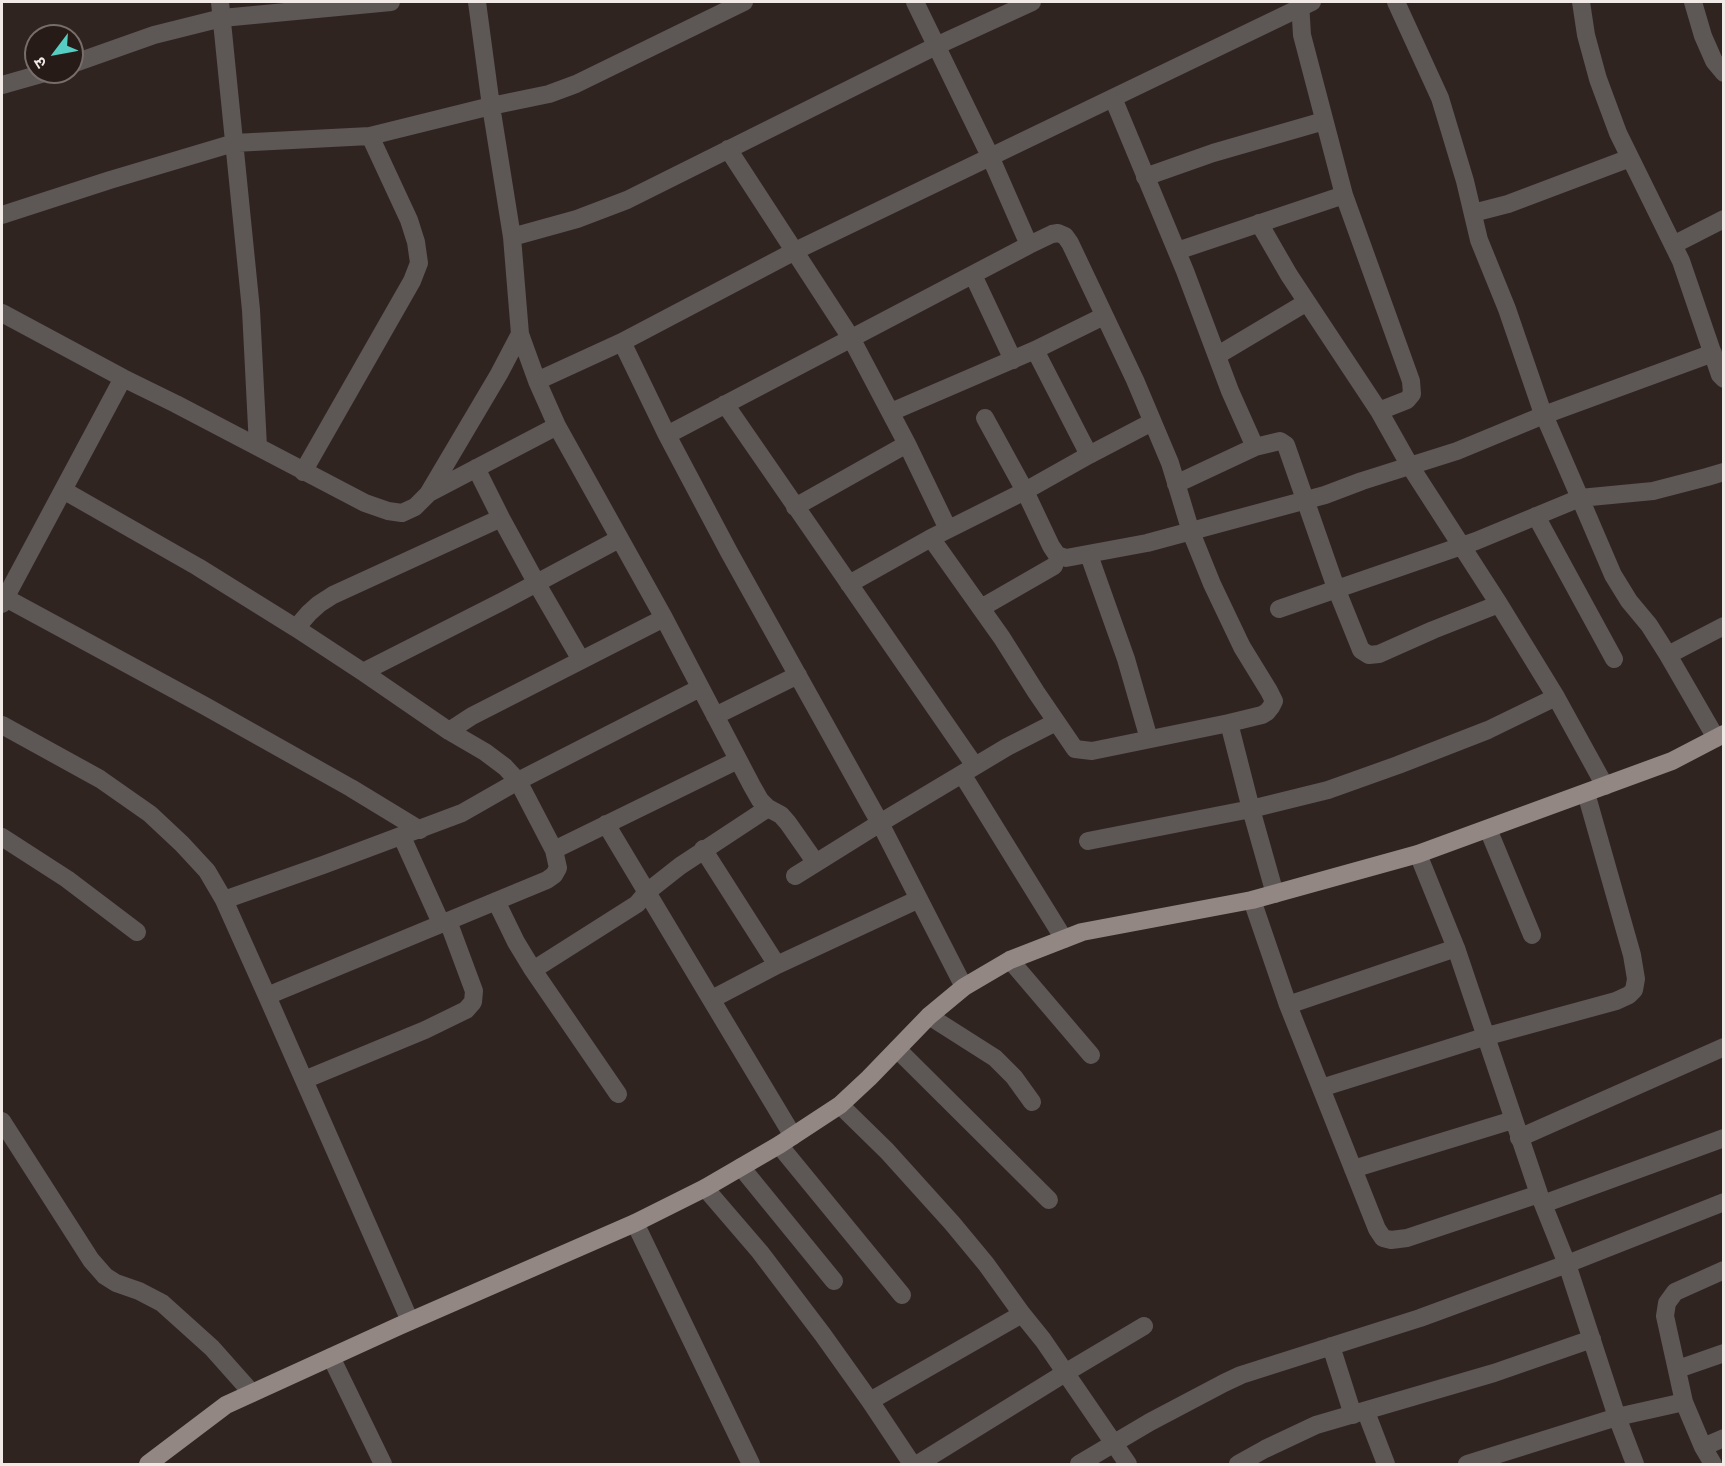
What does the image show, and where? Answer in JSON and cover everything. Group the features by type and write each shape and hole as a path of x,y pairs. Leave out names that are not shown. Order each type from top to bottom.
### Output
{"main road":[{"path":"147,1464 226,1405 410,1321 635,1223 741,1167 840,1105 929,1016 964,987 1010,960 1083,932 1252,900 1418,855 1672,761 1720,736"}],"street":[{"path":"84,60 221,10 391,2"},
{"path":"477,2 512,237 520,334 537,381 558,426 664,618 760,800 768,808 781,815 816,863"},
{"path":"2,215 234,143 370,136 549,94 576,84 744,2"},
{"path":"915,2 990,156 1029,245"},
{"path":"512,237 577,219 627,200 936,46 1032,2"},
{"path":"1396,2 1440,98 1465,181 1479,240 1507,309 1544,415 1613,575 1629,601 1649,625 1720,736"},
{"path":"1581,2 1586,35 1598,79 1618,133 1681,261 1720,375 1724,379"},
{"path":"1693,2 1703,36 1714,61 1724,73"},
{"path":"537,381 622,342 795,251 1304,3"},
{"path":"1304,3 1302,35 1344,195 1411,381 1412,394 1407,400 1378,411"},
{"path":"221,10 250,310 258,447"},
{"path":"2,85 24,79"},
{"path":"1113,98 1255,447"},
{"path":"1145,177 1213,153 1324,121"},
{"path":"303,472 412,281 419,263 416,242 409,220 370,136"},
{"path":"728,149 851,338 908,444 948,529"},
{"path":"1473,213 1508,204 1630,158"},
{"path":"1177,251 1344,195"},
{"path":"1673,245 1724,219"},
{"path":"1259,223 1499,604 1556,698 1605,786"},
{"path":"667,435 1029,245 1052,234 1058,233 1065,236 1134,380 1170,463 1191,532 1227,619 1274,701 1267,712 1262,715 1229,723 1092,751 1075,749 981,608 931,538"},
{"path":"974,275 1013,360"},
{"path":"1218,355 1307,302"},
{"path":"891,412 1013,360 1104,316"},
{"path":"4,320 123,378 365,503 388,511 402,513 414,507 428,494 558,426"},
{"path":"428,494 520,334"},
{"path":"622,342 667,435 729,552 880,822 964,987"},
{"path":"1035,350 1089,455"},
{"path":"985,418 1057,555 1066,558 1148,543 1325,495 1457,450 1544,415 1713,353"},
{"path":"123,378 3,599 205,705 420,830"},
{"path":"725,404 849,584 968,770 1064,939"},
{"path":"849,584 931,538 1025,491 1152,422"},
{"path":"1176,484 1255,447 1280,441 1286,445 1336,588 1361,650 1369,655 1379,654 1499,604"},
{"path":"795,507 908,444"},
{"path":"476,468 537,584 581,660"},
{"path":"1279,609 1462,545 1580,498 1653,491 1724,472"},
{"path":"63,490 198,567 296,628 449,731 485,752 505,767 518,781 554,850 558,868 547,880 267,996"},
{"path":"1536,516 1614,659"},
{"path":"296,628 319,604 333,595 501,518"},
{"path":"363,672 537,584 620,539"},
{"path":"1089,555 1126,659 1149,739"},
{"path":"981,608 1054,566"},
{"path":"449,731 472,716 664,618"},
{"path":"1668,654 1724,626"},
{"path":"715,716 798,675"},
{"path":"224,900 402,837 462,813 518,781 700,688"},
{"path":"1088,841 1251,809 1328,790 1488,730 1556,698"},
{"path":"795,876 1006,747 1056,722"},
{"path":"1229,723 1275,894"},
{"path":"2,725 100,779 150,814 207,871 224,900 410,1321"},
{"path":"554,850 738,760"},
{"path":"1321,1088 1484,1037 1616,1001 1634,990 1636,979 1632,955 1586,793"},
{"path":"533,969 637,904 647,892 703,849 768,808"},
{"path":"606,824 712,999 786,1140 902,1295"},
{"path":"1488,829 1532,935"},
{"path":"2,837 67,879 137,932"},
{"path":"304,1080 425,1030 466,1010 473,1002 474,992 445,922 402,837"},
{"path":"703,849 777,965"},
{"path":"1418,855 1456,948 1519,1138 1567,1264 1617,1418 1635,1464"},
{"path":"712,999 777,965 919,899"},
{"path":"1252,900 1288,1005 1377,1229 1383,1238 1391,1240 1407,1238 1541,1199 1724,1138"},
{"path":"496,901 516,942 533,969 618,1094"},
{"path":"1288,1005 1456,948"},
{"path":"1010,960 1091,1055"},
{"path":"929,1016 995,1058 1014,1077 1032,1102"},
{"path":"1519,1138 1724,1047"},
{"path":"897,1049 1049,1200"},
{"path":"840,1105 887,1151 986,1264 1043,1340 1128,1464"},
{"path":"1353,1169 1513,1120"},
{"path":"2,1121 91,1260 105,1276 162,1303 212,1348 252,1393"},
{"path":"741,1167 834,1281"},
{"path":"705,1188 760,1252 870,1401 912,1464"},
{"path":"1079,1464 1224,1383 1288,1359 1420,1318 1567,1264 1724,1202"},
{"path":"635,1223 751,1464"},
{"path":"1713,1464 1703,1447 1684,1402 1665,1316 1667,1303 1675,1292 1724,1270"},
{"path":"870,1401 1022,1314"},
{"path":"918,1464 1144,1326"},
{"path":"1238,1464 1316,1425 1494,1373 1592,1339"},
{"path":"1331,1346 1359,1413 1386,1464"},
{"path":"1678,1369 1724,1353"},
{"path":"331,1357 383,1464"},
{"path":"1467,1464 1617,1418 1684,1402"},
{"path":"1703,1447 1724,1438"}]}
